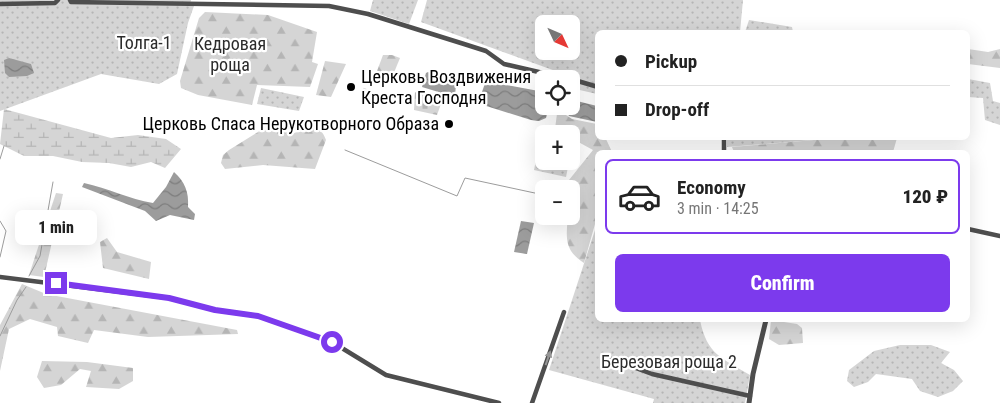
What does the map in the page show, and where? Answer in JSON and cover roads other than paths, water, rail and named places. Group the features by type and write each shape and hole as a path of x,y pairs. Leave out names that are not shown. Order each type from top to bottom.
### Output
{"street":[{"path":"0,4 55,3 58,0"},
{"path":"70,0 72,2 329,6 368,14 464,44 486,51 504,64 535,71"},
{"path":"580,82 595,86"},
{"path":"970,228 1000,236"},
{"path":"0,277 160,297 215,310 258,316 332,342 386,375 499,403"},
{"path":"532,403 564,312"},
{"path":"749,403 766,322"},
{"path":"606,357 652,374 750,396"}],"water":[{"path":"9,58 31,64 34,73 27,76 9,77 5,73 4,60"},
{"path":"428,72 456,83 455,97 422,87"},
{"path":"487,78 496,79 501,84 535,90 535,115 547,115 546,118 539,121 531,120 480,104 479,100"},
{"path":"580,102 595,106 595,122 569,116 580,115"},
{"path":"174,172 186,188 188,207 195,214 194,220 170,215 156,221 145,211 82,187 84,183 153,203 166,187"},
{"path":"521,221 534,223 527,254 514,252"}],"waterway":[{"path":"0,159 4,146"},
{"path":"345,150 457,196 465,178 535,193"},
{"path":"29,276 40,256 53,182"},
{"path":"0,221 6,231 0,257"},
{"path":"0,336 17,300 26,287"}],"place":[{"name":"Церковь Воздвижения Креста Господня","path":"351,87"},
{"name":"Церковь Спаса Нерукотворного Образа","path":"449,124"}],"park label":[{"name":"Толга-1","path":"144,43"},
{"name":"Кедровая роща","path":"230,54"},
{"name":"Березовая роща 2","path":"669,362"}]}
